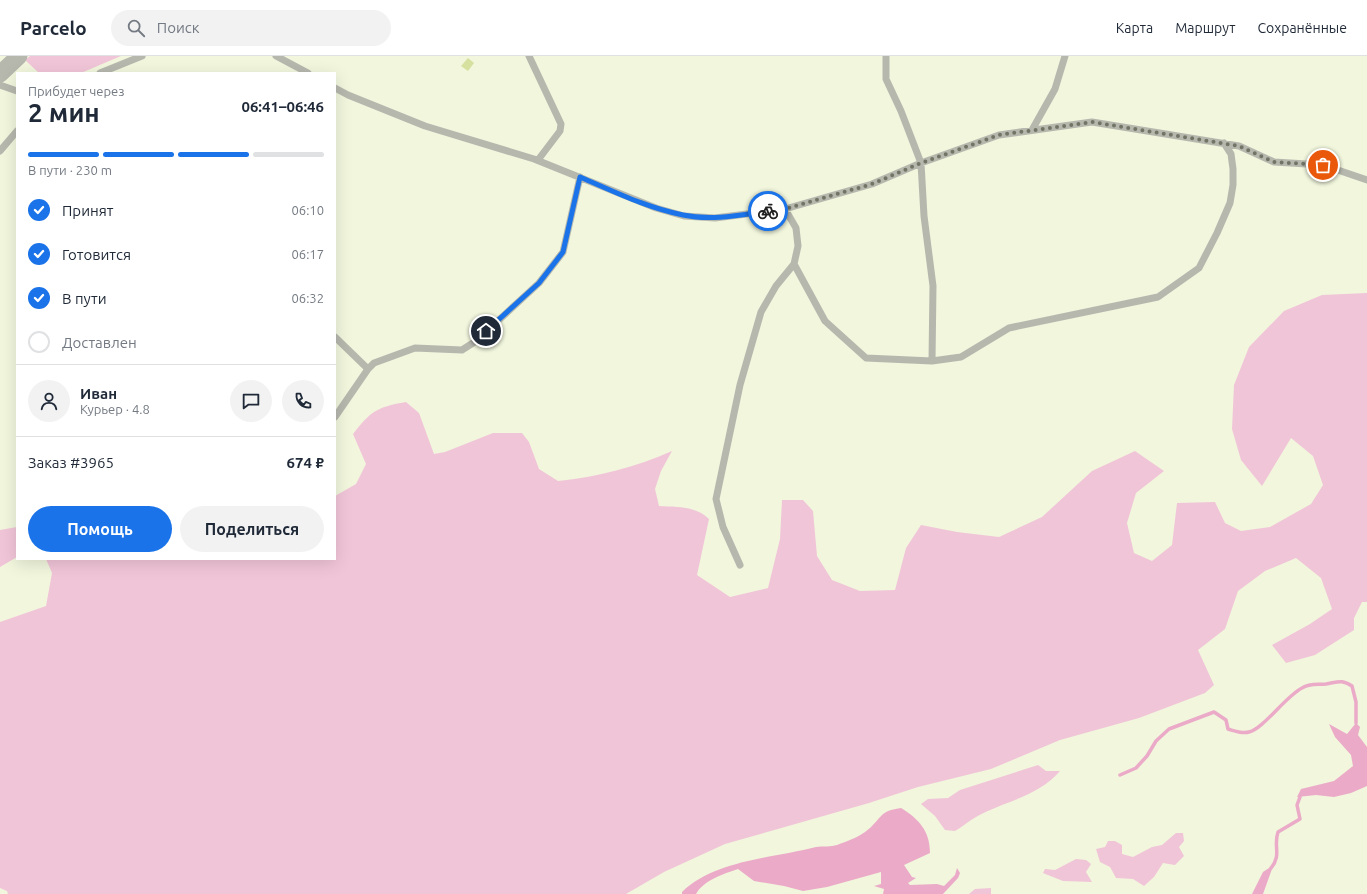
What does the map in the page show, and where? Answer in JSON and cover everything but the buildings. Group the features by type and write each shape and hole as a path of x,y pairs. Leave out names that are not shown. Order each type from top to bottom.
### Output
{"street":[{"path":"0,74 19,56"}],"lane":[{"path":"102,72 142,56"},
{"path":"276,56 306,72"},
{"path":"529,56 561,124 560,131 538,160"},
{"path":"886,56 886,79 901,111 921,163 924,216 933,286 932,361"},
{"path":"1032,130 1055,88 1065,56"},
{"path":"0,85 16,91"},
{"path":"336,89 348,95 425,126 538,160 656,208 684,216 716,218 785,209 872,184 921,163 999,135 1092,122 1239,146 1274,162 1323,165 1367,180"},
{"path":"0,151 16,132"},
{"path":"794,264 825,321 866,358 932,361 961,357 1009,328 1158,297 1199,268 1230,203 1233,184 1231,154 1224,143"},
{"path":"336,416 348,401 368,369 374,363 415,348 462,350 482,336 539,283 563,252 580,177"},
{"path":"740,565 723,527 716,499 740,384 761,312 776,286 794,264 798,246 796,228 785,209"},
{"path":"336,338 368,369"}],"shaded area":[{"path":"30,56 121,56 83,72 38,72 25,60"},
{"path":"1367,293 1367,602 1362,602 1354,618 1354,630 1315,655 1286,663 1272,645 1310,624 1332,609 1321,578 1296,558 1265,571 1238,591 1225,629 1198,650 1214,685 1205,693 1139,718 1060,740 991,769 918,787 869,803 725,844 664,872 626,894 8,894 7,891 0,888 0,622 46,606 52,573 46,560 336,560 336,495 356,484 366,464 353,434 370,415 381,408 406,402 419,413 434,454 445,452 493,433 522,433 529,442 539,469 558,481 587,477 616,470 644,462 672,451 661,471 655,489 659,506 692,509 709,519 697,575 730,597 768,588 780,539 782,500 803,500 813,511 817,556 832,580 860,591 895,590 906,548 921,525 957,532 999,537 1042,517 1092,471 1135,451 1164,471 1136,493 1127,523 1134,553 1152,561 1172,545 1177,503 1215,502 1225,523 1241,531 1270,527 1311,504 1323,485 1313,456 1291,438 1262,486 1241,460 1232,429 1234,385 1249,347 1284,311 1322,295"},
{"path":"16,527 16,558 0,567 0,530"},
{"path":"1356,723 1360,727 1358,735 1367,747 1367,786 1351,793 1334,797 1316,795 1297,797 1301,789 1334,781 1353,766 1351,755 1335,737 1329,724 1347,734"},
{"path":"1038,765 1046,771 1060,771 1042,787 1020,798 987,811 955,831 945,830 935,816 921,804 928,799 948,798 960,790"},
{"path":"901,808 918,821 926,832 930,853 904,865 912,877 916,878 908,883 910,885 937,884 944,886 955,875 957,868 960,873 958,878 943,894 883,894 884,889 874,886 881,884 881,872 827,887 803,891 754,881 738,869 720,875 709,881 699,889 696,894 682,894 682,892 696,881 711,873 728,867 816,847 835,846 848,841 865,832 888,811"},
{"path":"1176,833 1183,833 1184,841 1179,847 1184,856 1175,865 1163,863 1154,877 1144,886 1133,879 1116,878 1110,867 1100,862 1096,849 1105,847 1108,841 1115,841 1122,845 1122,854 1133,857 1152,847 1162,845"},
{"path":"1076,859 1086,860 1091,864 1086,872 1092,882 1063,881 1043,873 1045,869 1055,870"},
{"path":"1269,868 1272,869 1263,894 1252,894 1263,872"},
{"path":"991,888 991,894 969,894 975,889"}],"waterway":[{"path":"1120,775 1136,768 1147,756 1156,741 1169,729 1214,712 1226,720 1228,729 1246,733 1255,730 1296,692 1308,685 1345,682 1352,686 1356,702 1356,723"},
{"path":"1271,868 1277,855 1276,842 1278,832 1300,819 1297,805 1300,797"}],"way so far":[{"path":"768,211 785,209 872,184 921,163 999,135 1092,122 1239,146 1261,154 1274,162 1323,165"}],"route":[{"path":"486,331 539,283 563,252 580,177 656,208 684,216 716,218 768,211"}]}
